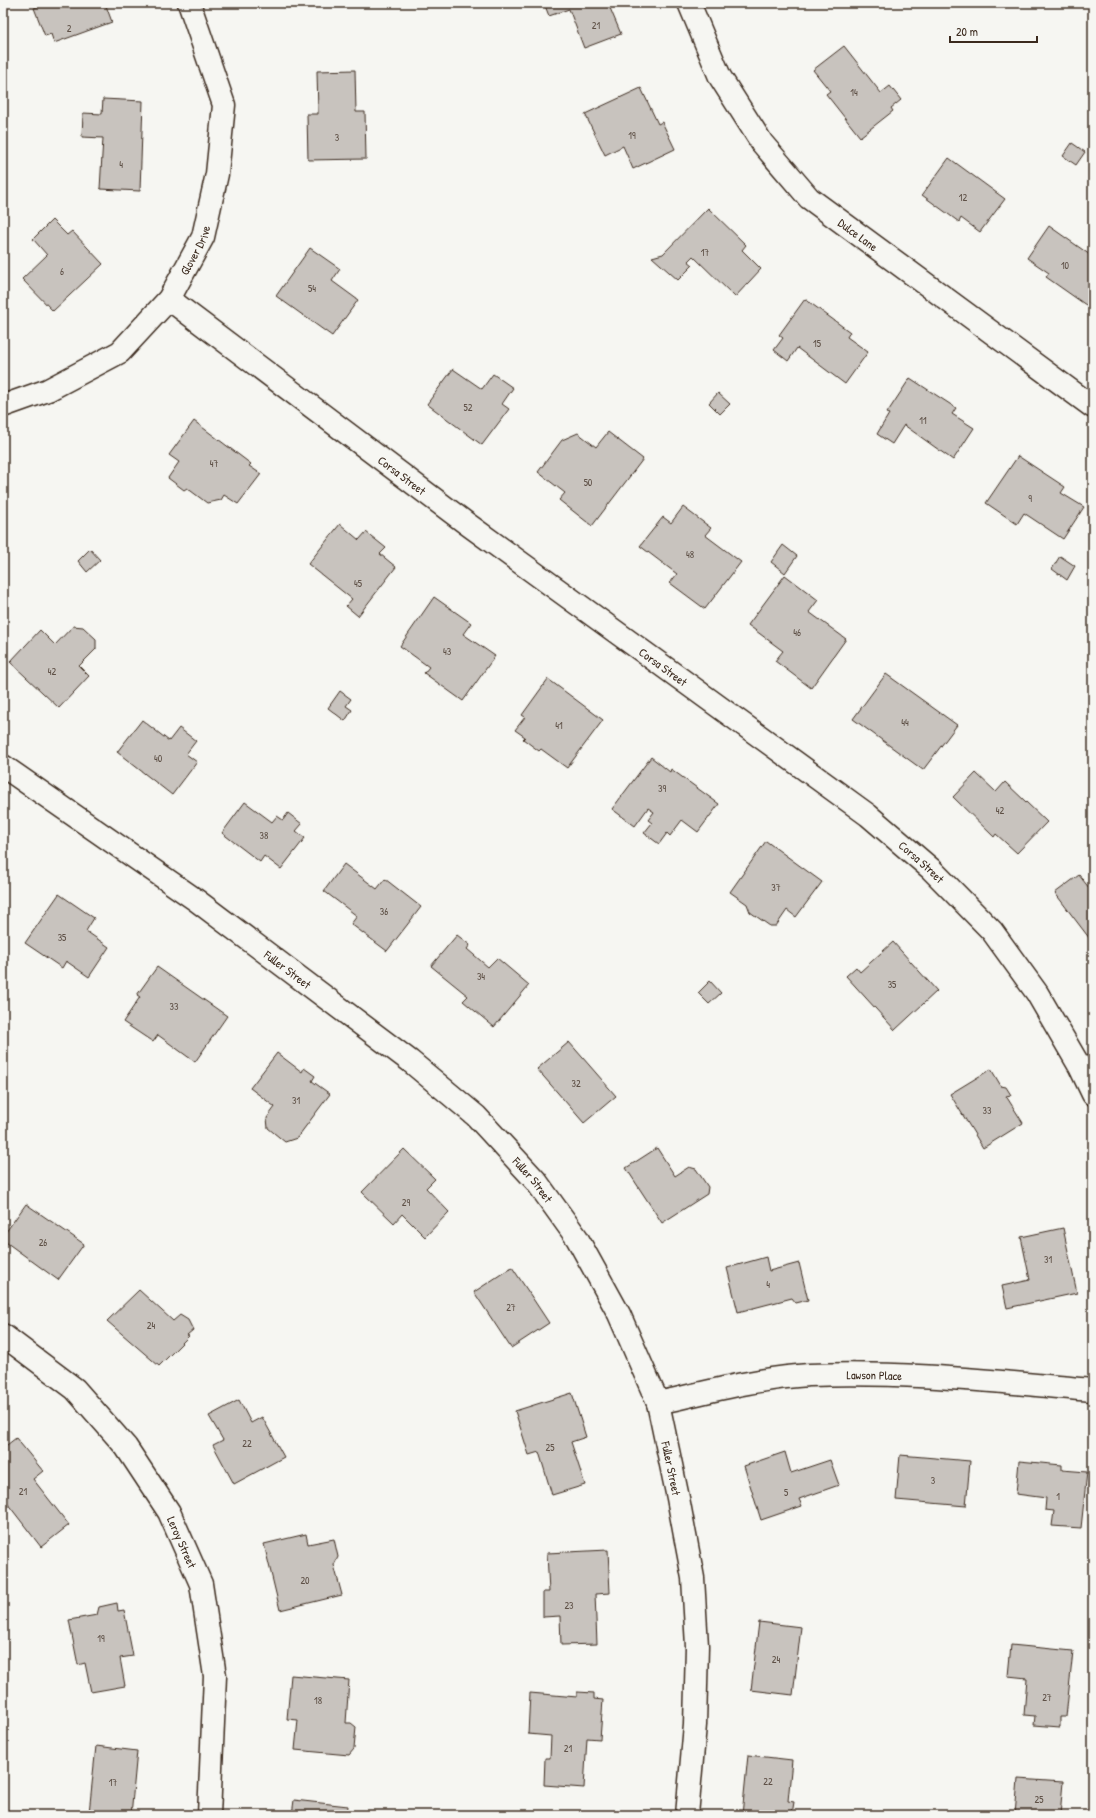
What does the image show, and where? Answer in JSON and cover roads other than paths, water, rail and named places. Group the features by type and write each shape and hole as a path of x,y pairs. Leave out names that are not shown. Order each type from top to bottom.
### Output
{"street":[{"name":"Glover Drive","path":"3,406 48,390 120,352 169,299 203,237 217,174 224,105 189,3"},
{"name":"Dulce Lane","path":"689,3 720,77 762,144 809,198 1093,407"},
{"name":"Corsa Street","path":"169,299 466,523 868,815 931,869 992,931 1032,987 1080,1067 1093,1094"},
{"name":"Fuller Street","path":"3,766 196,900 410,1061 476,1116 536,1181 577,1238 619,1314 658,1403 678,1498 693,1578 697,1646 695,1726 687,1815"},
{"name":"Leroy Street","path":"3,1335 75,1389 126,1447 169,1512 201,1584 215,1676 209,1815"},
{"name":"Lawson Place","path":"658,1403 741,1384 808,1375 908,1375 1093,1390"}]}
